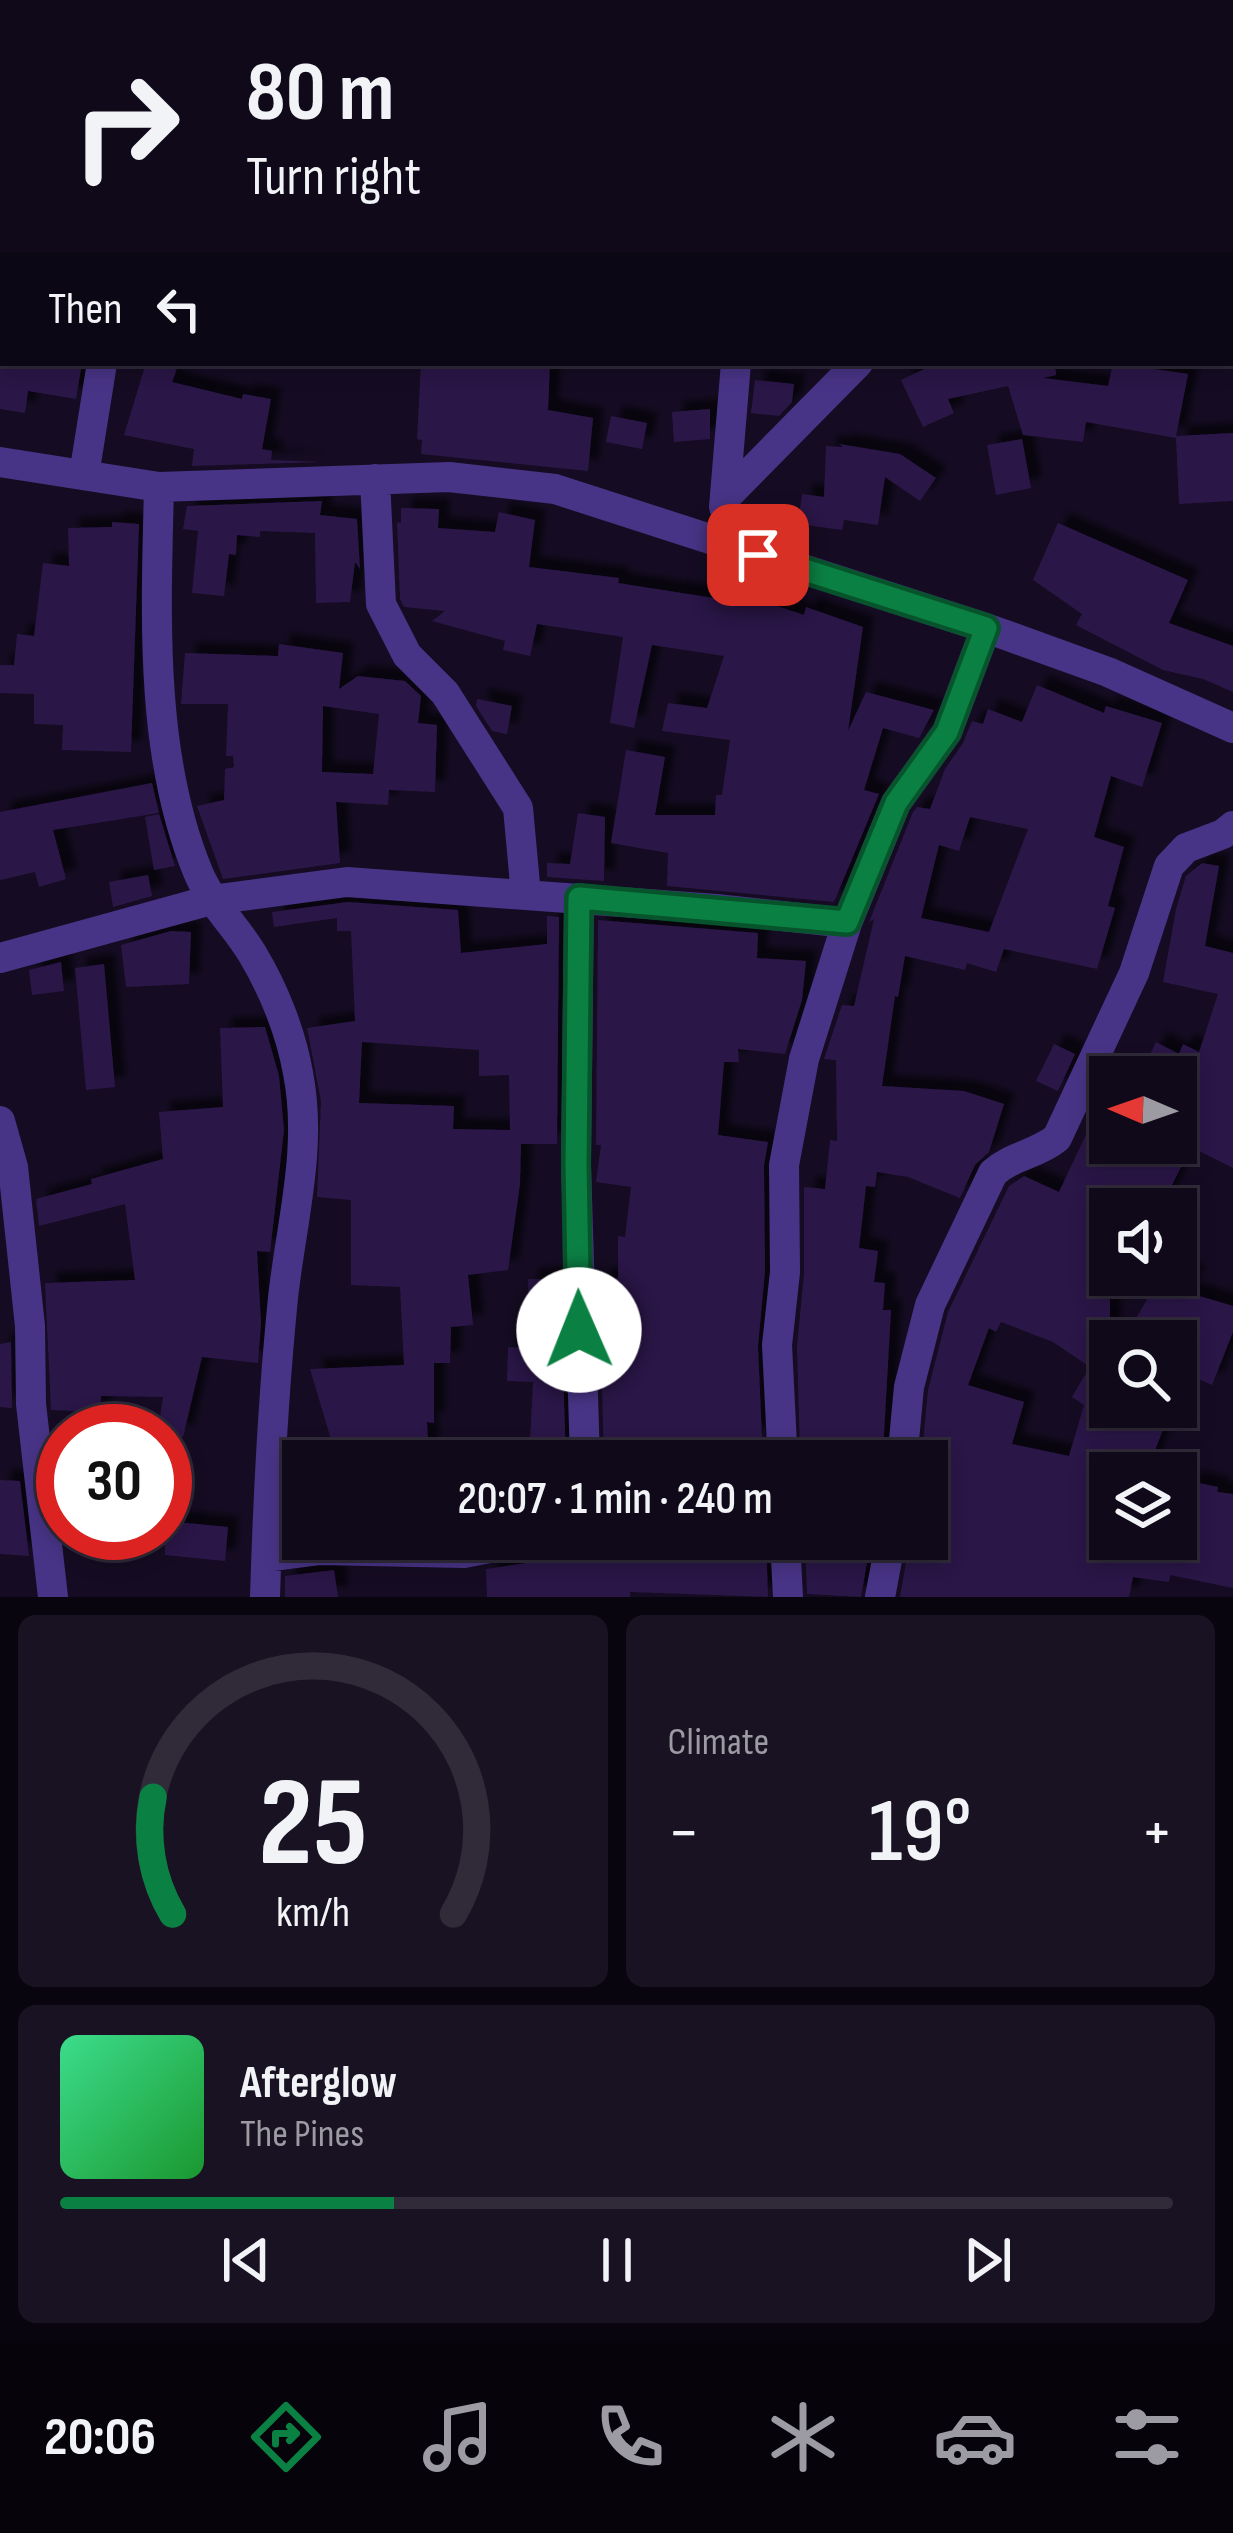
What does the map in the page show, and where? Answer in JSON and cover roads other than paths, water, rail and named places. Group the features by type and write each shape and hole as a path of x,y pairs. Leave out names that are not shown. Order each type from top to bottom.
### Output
{"street":[{"path":"84,475 102,366"},
{"path":"721,542 736,366"},
{"path":"725,498 856,366"},
{"path":"0,462 159,487 449,477 520,482 589,497 986,628 1108,672 1233,728"},
{"path":"375,479 382,604 407,655 445,693 518,808 526,895"},
{"path":"159,487 155,639 172,785 196,869 212,900 252,953 284,1021 299,1074 299,1192 274,1396 266,1597"},
{"path":"777,1440 777,1345 785,1272 784,1166 804,1059 847,922 896,803 947,732 986,628"},
{"path":"904,1440 909,1387 930,1305 992,1173 1010,1158 1037,1154 1057,1138 1134,973 1169,866 1186,848 1233,826"},
{"path":"0,958 212,900 346,882 847,922"},
{"path":"579,898 576,1164 584,1440"},
{"path":"0,1121 13,1167 30,1326 31,1404 53,1597"},
{"path":"267,1557 282,1555"},
{"path":"786,1560 788,1597"},
{"path":"880,1597 887,1560"}]}
